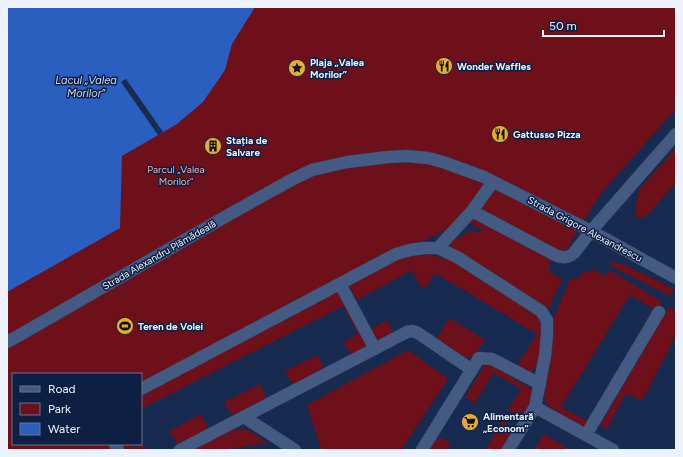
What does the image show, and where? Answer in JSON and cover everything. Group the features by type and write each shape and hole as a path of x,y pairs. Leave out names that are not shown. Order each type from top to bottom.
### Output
{"street":[{"path":"472,211 557,256 562,258 570,256 676,134"},
{"name":"Strada Alexandru Plămădeală","path":"7,342 272,190 312,170 347,162 388,156 407,156 428,158 443,162 484,177 493,182"},
{"path":"438,248 472,211 493,182"},
{"name":"Strada Grigore Alexandrescu","path":"493,182 591,231 676,278"},
{"path":"142,388 396,254 417,249 438,248 457,257 541,311 547,320 545,356 535,407 508,450"},
{"path":"340,284 375,349"},
{"path":"586,435 659,312"},
{"path":"181,450 407,332 413,331 418,333 472,370"},
{"path":"422,450 479,358 492,359 540,384"},
{"path":"535,407 613,450"},
{"path":"244,417 295,450"}],"green space":[{"name":"Parcul „Valea Morilor”","path":"7,7 676,7 676,109 601,193 566,250 559,251 549,264 551,266 548,271 562,279 547,312 452,250 450,244 451,240 460,237 469,231 480,232 482,230 460,218 445,230 414,246 142,382 142,373 12,373 12,445 134,445 135,448 143,444 147,450 7,450"},
{"path":"676,148 676,183 644,218 636,217 635,209 639,189"},
{"path":"430,254 458,263 537,316 543,330 539,360 533,371 529,372 516,367 537,334 435,273 425,289 420,286 412,270 357,300 350,288 351,282 397,258"},
{"path":"609,261 625,265 674,289 670,296 611,266"},
{"path":"594,270 606,276 609,270 662,302 657,311 630,295 561,407 589,422 585,428 547,405 544,395 553,320 571,277 576,280 582,273"},
{"path":"337,293 341,297 366,344 365,349 354,354 350,353 343,342 358,334 343,306 142,408 142,393 330,295"},
{"path":"669,307 676,311 676,335 642,401 626,393 606,430 601,424"},
{"path":"449,318 485,340 473,356 466,358 455,354 436,340"},
{"path":"387,320 392,330 390,335 380,340 374,336 370,330"},
{"path":"408,350 448,379 401,450 321,449 307,405"},
{"path":"317,355 323,365 321,371 296,384 291,382 285,371"},
{"path":"484,366 492,366 532,389 532,397 526,408 520,413 513,413 508,410 521,389 493,373 475,403 465,397"},
{"path":"260,384 266,397 264,399 234,415 231,413 224,402"},
{"path":"201,414 207,425 206,430 182,443 177,443 169,431"},
{"path":"502,421 510,426 512,434 503,450 486,449"},
{"path":"233,429 248,430 267,443 222,450 195,450 195,448"},
{"path":"544,434 570,450 534,450"},
{"path":"442,438 451,443 447,450 427,450 433,441"}],"water":[{"name":"Lacul „Valea Morilor”","path":"7,7 255,7 232,44 225,70 203,102 177,124 122,156 120,228 7,292"}],"pier":[{"path":"126,79 163,132 158,135 121,82"}],"place":[{"name":"Wonder Waffles","path":"444,66"},
{"name":"Plaja „Valea Morilor”","path":"297,68"},
{"name":"Gattusso Pizza","path":"500,134"},
{"name":"Stația de Salvare","path":"213,146"},
{"name":"Teren de Volei","path":"125,326"},
{"name":"Alimentară „Econom”","path":"470,422"}]}
